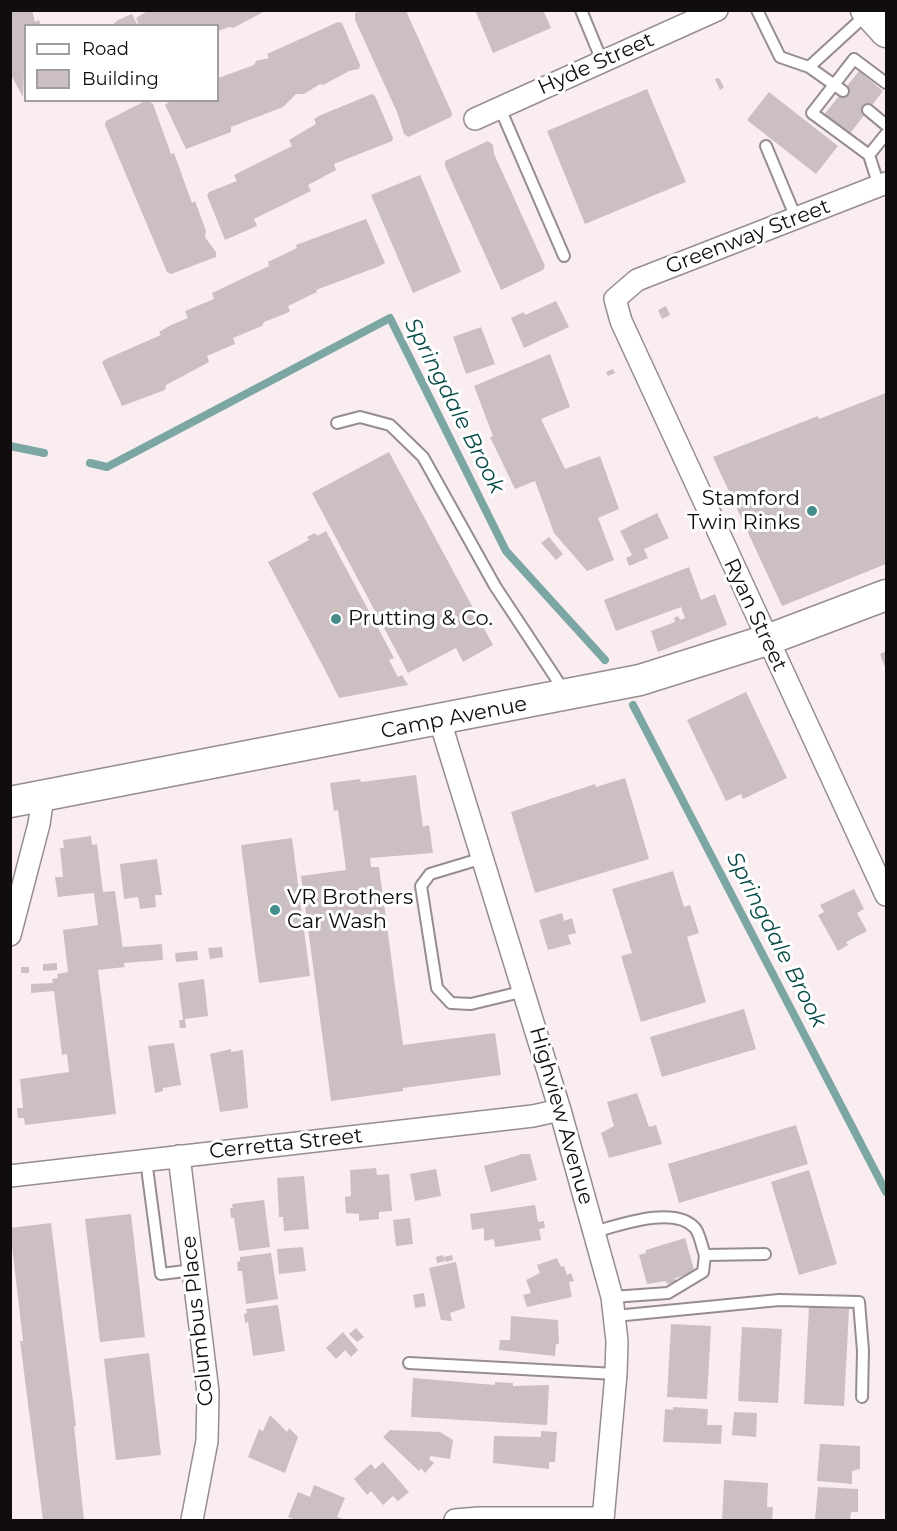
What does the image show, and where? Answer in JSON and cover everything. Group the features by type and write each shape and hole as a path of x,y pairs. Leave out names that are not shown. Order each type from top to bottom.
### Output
{"street":[{"name":"Hyde Street","path":"475,119 499,106 717,10"},
{"name":"Greenway Street","path":"615,299 637,280 883,185"},
{"name":"Ryan Street","path":"615,299 621,321 886,895"},
{"name":"Camp Avenue","path":"10,802 440,721 640,680 767,640 886,595"},
{"name":"Highview Avenue","path":"440,721 525,991 614,1306 616,1374 603,1519"},
{"path":"10,934 39,824 43,796"},
{"name":"Cerretta Street","path":"10,1176 533,1116 560,1110"},
{"name":"Columbus Place","path":"179,1156 208,1392 207,1441 192,1521"},
{"path":"455,1521 479,1518 603,1519"}],"lane":[{"path":"581,10 602,61"},
{"path":"757,10 780,57 809,67 838,88"},
{"path":"809,67 874,19"},
{"path":"883,185 868,155 812,113 838,88 854,59 886,83"},
{"path":"499,106 564,256"},
{"path":"868,110 886,125"},
{"path":"868,155 886,134"},
{"path":"766,146 796,218"},
{"path":"337,423 360,417 390,425 423,457 495,586 567,695"},
{"path":"483,858 430,874 421,886 437,988 451,1003 471,1004 525,991"},
{"path":"146,1160 161,1274 193,1270"},
{"path":"594,1232 641,1220 676,1217 696,1229 705,1255 703,1272 668,1293 614,1306"},
{"path":"705,1255 765,1254"},
{"path":"614,1306 779,1300 859,1302 863,1351 862,1397"},
{"path":"409,1362 616,1374"}],"building":[{"path":"10,10 32,10 35,22 39,20 40,24 24,24 23,97 10,73"},
{"path":"149,10 267,10 233,28 219,31 219,24 138,24 136,18"},
{"path":"362,10 408,10 407,13 452,113 451,117 408,137 404,134 397,112 355,20 355,13"},
{"path":"475,10 543,10 551,28 493,53"},
{"path":"132,14 137,24 113,24"},
{"path":"338,22 342,23 360,65 359,69 349,71 323,85 320,84 304,94 296,94 283,107 231,127 231,132 186,149 165,105 169,102 219,102 219,78 254,65 256,61 269,58 267,54"},
{"path":"859,71 883,91 848,136 823,116"},
{"path":"719,78 724,87 720,90 715,79"},
{"path":"647,89 686,182 585,224 547,131"},
{"path":"769,92 838,146 816,174 747,120"},
{"path":"372,94 375,96 393,138 392,141 334,164 336,170 308,185 311,191 254,219 257,226 225,240 207,195 209,192 237,181 234,175 292,146 289,140 316,124 314,119"},
{"path":"143,102 153,104 192,203 195,201 206,231 205,237 216,252 216,257 171,274 167,272 105,125 106,121"},
{"path":"488,141 493,145 494,154 545,266 543,270 501,290 445,166 445,161"},
{"path":"420,175 461,272 413,293 371,195"},
{"path":"366,219 385,263 316,290 317,292 288,306 290,311 287,313 233,338 235,344 207,356 209,362 166,385 165,390 122,406 102,362 161,335 159,332 188,318 185,311 214,299 212,293 269,266 268,262 297,248 296,245"},
{"path":"556,301 569,327 524,348 511,318 524,312 525,315"},
{"path":"666,306 670,315 662,319 658,310"},
{"path":"481,327 495,364 466,374 453,337"},
{"path":"550,354 570,407 541,419 565,469 600,456 619,509 598,518 614,560 587,571 554,533 535,481 515,489 490,437 493,436 474,386"},
{"path":"613,369 615,373 608,376 606,372"},
{"name":"Stamford Twin Rinks","path":"886,393 886,564 782,606 713,457 818,416 819,419"},
{"path":"389,452 493,645 463,662 456,648 408,673 312,493"},
{"path":"657,513 669,538 644,549 648,558 629,566 626,558 632,555 620,531"},
{"path":"326,531 394,658 389,660 398,677 402,675 408,685 339,698 268,562 309,540 307,537 315,533 317,536"},
{"path":"549,537 563,554 556,560 541,543"},
{"path":"689,567 701,600 715,594 727,625 658,652 651,631 675,622 674,618 678,616 680,620 685,618 681,607 616,631 604,600"},
{"path":"886,651 886,670 880,654"},
{"path":"746,692 787,778 743,799 741,794 726,801 687,720"},
{"path":"416,775 423,827 429,825 433,853 370,858 371,867 379,867 403,1045 495,1033 501,1075 403,1088 403,1091 331,1101 301,876 346,870 338,810 334,811 330,783 360,779 361,782"},
{"path":"625,778 649,859 535,893 511,812 595,784 596,787"},
{"path":"91,836 92,845 97,844 103,892 115,891 124,957 123,947 162,944 163,960 124,963 125,967 98,970 116,1114 25,1125 24,1118 18,1118 17,1108 23,1108 20,1079 69,1072 67,1054 62,1055 54,991 31,993 31,984 53,983 52,979 58,978 57,974 68,972 63,930 98,925 94,893 58,897 55,877 63,877 60,848 64,848 63,840"},
{"name":"VR Brothers Car Wash","path":"292,838 310,976 259,983 241,845"},
{"path":"157,859 162,895 155,895 156,907 140,909 138,897 124,899 120,864"},
{"path":"673,871 684,907 690,905 699,933 687,937 706,1002 641,1022 621,956 632,953 612,889"},
{"path":"854,889 864,909 857,913 867,931 846,942 848,945 838,951 818,915 824,912 820,905"},
{"path":"562,913 564,921 572,918 576,933 568,935 571,944 548,950 539,920"},
{"path":"222,947 223,957 210,959 208,948"},
{"path":"197,951 198,960 176,962 175,953"},
{"path":"57,963 57,970 43,971 43,964"},
{"path":"21,967 29,967 29,973 21,973"},
{"path":"204,979 208,1016 185,1019 186,1028 180,1028 179,1020 183,1020 178,983"},
{"path":"744,1009 756,1049 662,1077 650,1037"},
{"path":"174,1043 181,1085 163,1088 163,1091 155,1093 148,1046"},
{"path":"231,1049 231,1052 243,1050 248,1108 220,1112 210,1054"},
{"path":"637,1093 649,1127 656,1125 662,1144 609,1158 601,1133 614,1126 607,1102"},
{"path":"796,1125 808,1164 679,1203 668,1164"},
{"path":"522,1154 530,1154 537,1180 491,1192 484,1166"},
{"path":"376,1168 377,1175 389,1174 392,1211 379,1212 379,1219 359,1221 359,1214 346,1213 345,1197 351,1196 350,1170"},
{"path":"436,1169 441,1196 415,1201 410,1174"},
{"path":"809,1170 837,1264 799,1275 771,1182"},
{"path":"304,1176 309,1229 284,1231 283,1217 279,1217 277,1178"},
{"path":"264,1200 270,1247 239,1251 234,1218 231,1218 230,1208 233,1208 232,1204"},
{"path":"535,1205 538,1222 544,1221 545,1228 539,1229 541,1240 495,1247 494,1239 484,1241 484,1228 472,1230 470,1214"},
{"path":"131,1214 145,1337 100,1342 85,1219"},
{"path":"410,1218 413,1244 396,1246 393,1220"},
{"path":"51,1223 76,1426 74,1426 84,1520 43,1520 20,1341 23,1341 10,1228"},
{"path":"685,1238 695,1273 675,1278 676,1282 647,1284 639,1255 646,1253 646,1250"},
{"path":"303,1247 306,1271 279,1274 277,1249"},
{"path":"271,1253 278,1299 246,1304 242,1271 238,1271 237,1262 240,1261 240,1257"},
{"path":"443,1255 445,1261 437,1263 436,1257"},
{"path":"452,1255 453,1260 446,1262 444,1257"},
{"path":"557,1258 561,1267 564,1266 567,1275 571,1273 574,1281 569,1282 572,1297 527,1307 523,1295 531,1293 526,1280 540,1273 537,1265"},
{"path":"456,1262 465,1308 450,1313 452,1321 441,1320 429,1268"},
{"path":"424,1293 426,1306 415,1308 413,1295"},
{"path":"278,1305 285,1351 253,1356 248,1322 245,1323 246,1309"},
{"path":"809,1307 849,1309 844,1406 804,1404"},
{"path":"511,1316 558,1320 559,1344 556,1344 555,1356 499,1350 500,1340 510,1340"},
{"path":"671,1324 711,1326 707,1399 667,1397"},
{"path":"742,1327 782,1329 778,1403 738,1401"},
{"path":"356,1328 364,1337 357,1342 349,1334"},
{"path":"343,1332 358,1350 351,1357 345,1350 336,1359 326,1348"},
{"path":"149,1353 161,1455 116,1460 104,1359"},
{"path":"413,1378 495,1385 495,1382 513,1383 513,1386 549,1385 547,1425 411,1417"},
{"path":"673,1407 708,1409 707,1425 722,1425 721,1444 663,1442 665,1409 673,1410"},
{"path":"734,1412 757,1413 756,1437 732,1435"},
{"path":"270,1415 287,1432 289,1428 298,1437 285,1473 248,1457 259,1429 263,1431"},
{"path":"390,1430 440,1432 453,1440 450,1459 431,1456 429,1459 434,1463 425,1473 421,1468 419,1471 383,1437"},
{"path":"541,1431 557,1432 555,1462 549,1462 549,1469 493,1463 494,1436 541,1437"},
{"path":"820,1444 860,1446 860,1469 852,1471 852,1484 817,1481"},
{"path":"383,1462 409,1492 398,1501 393,1496 383,1505 371,1491 367,1495 354,1479 371,1464 375,1469"},
{"path":"724,1480 768,1483 767,1507 773,1507 772,1520 722,1520"},
{"path":"314,1485 345,1498 337,1517 346,1520 296,1520 288,1517 298,1492 310,1497"},
{"path":"818,1487 858,1489 858,1512 851,1512 850,1520 815,1520"}],"waterway":[{"name":"Springdale Brook","path":"90,463 107,467 390,318 506,551 605,660"},
{"name":"Springdale Brook","path":"10,446 44,453"},
{"name":"Springdale Brook","path":"633,705 886,1192"}],"place":[{"name":"Stamford Twin Rinks","path":"812,511"},
{"name":"Prutting & Co.","path":"336,619"},
{"name":"VR Brothers Car Wash","path":"275,910"}]}
